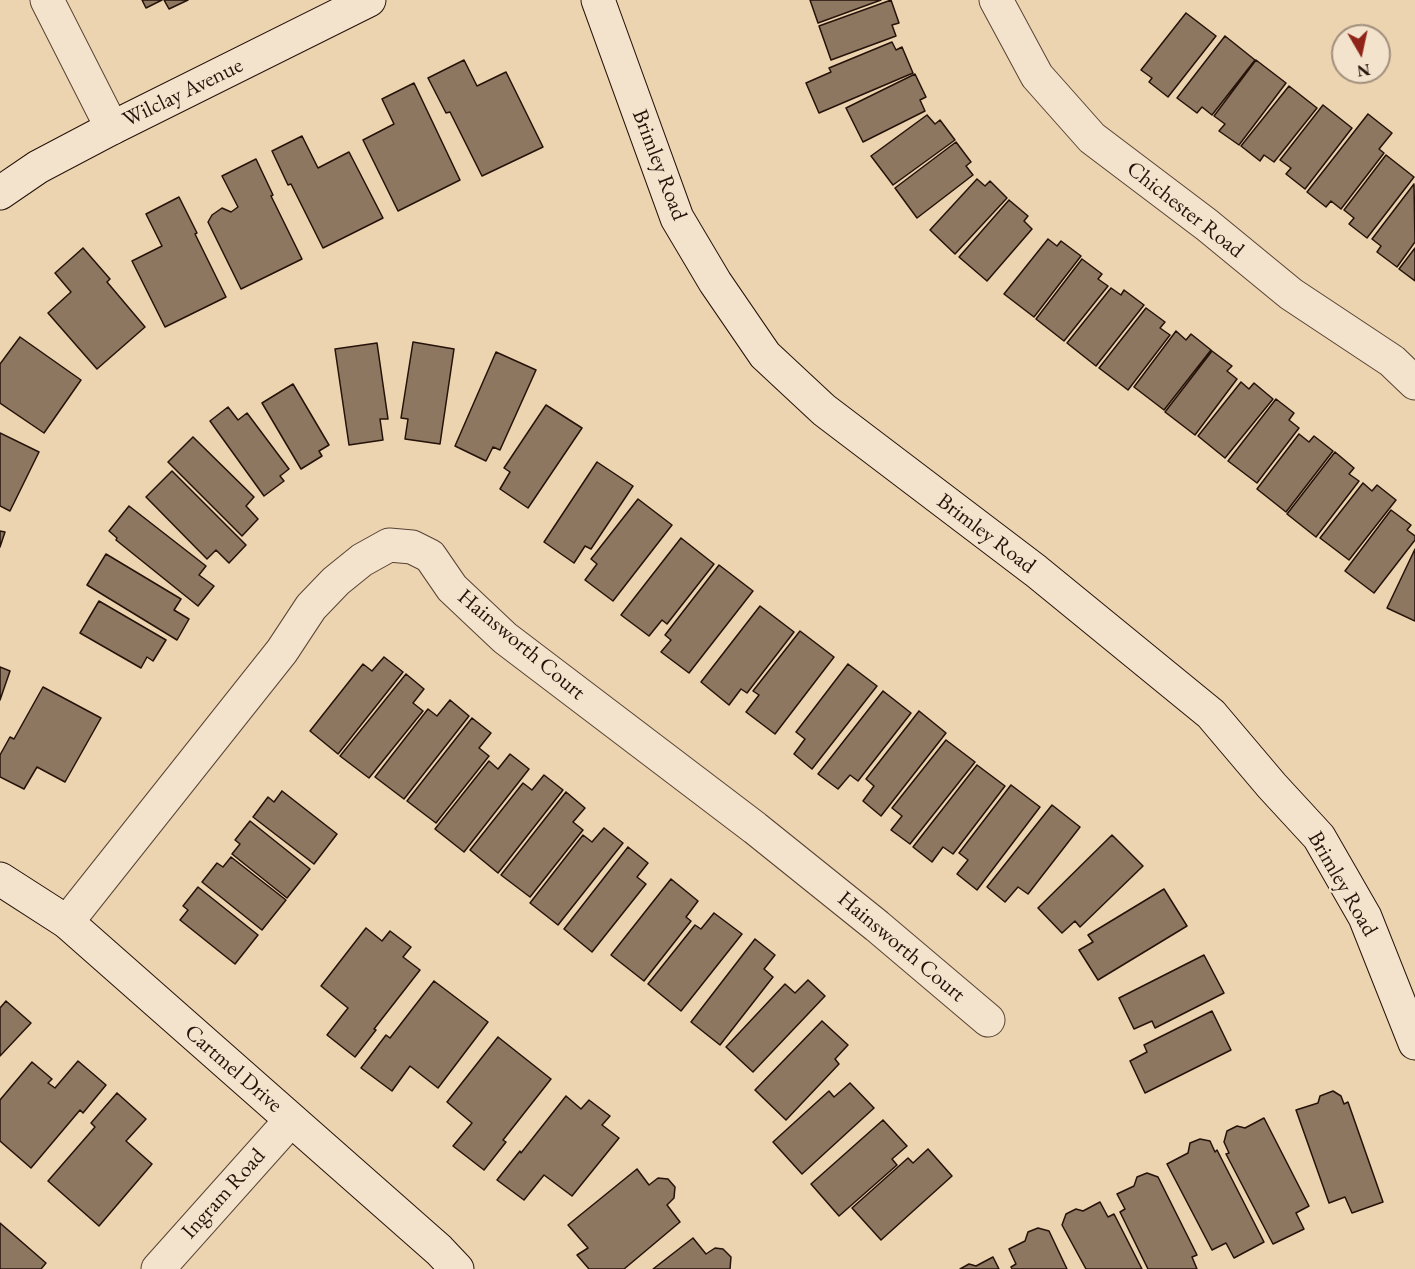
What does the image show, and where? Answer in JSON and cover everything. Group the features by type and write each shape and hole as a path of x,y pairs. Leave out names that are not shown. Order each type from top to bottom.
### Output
{"street":[{"path":"47,0 112,128"},
{"name":"Wilclay Avenue","path":"0,193 38,167 112,128 369,0"},
{"name":"Brimley Road","path":"598,0 677,218 715,282 765,355 824,410 1036,571 1210,714 1320,837 1365,916 1415,1043"},
{"name":"Chichester Road","path":"996,0 1006,23 1037,76 1092,138 1207,225 1291,294 1392,361 1415,383"},
{"name":"Hainsworth Court","path":"67,922 282,651 311,607 344,574 362,560 388,545 412,547 430,556 452,588 505,638 755,828 877,926 988,1020"},
{"name":"Cartmel Drive","path":"0,879 67,922 439,1250 457,1269"},
{"name":"Ingram Road","path":"158,1269 291,1120"}],"building":[{"path":"142,0 162,0 146,8"},
{"path":"164,0 188,0 169,9"},
{"path":"810,0 881,0 818,23"},
{"path":"891,0 899,23 892,25 896,36 831,60 819,26"},
{"path":"1186,13 1216,36 1168,97 1149,82 1152,78 1141,70"},
{"path":"1225,36 1255,60 1212,115 1202,107 1197,113 1177,98"},
{"path":"892,42 896,50 902,47 913,73 819,113 806,83 831,72 829,68"},
{"path":"464,60 477,86 506,72 543,147 482,176 450,112 446,113 428,78"},
{"path":"1256,60 1286,83 1239,145 1219,131 1225,124 1214,116"},
{"path":"915,74 926,97 920,100 925,111 863,142 846,108"},
{"path":"414,83 460,180 398,211 363,140 394,124 382,99"},
{"path":"1289,86 1317,108 1274,162 1264,155 1260,161 1241,146"},
{"path":"1323,105 1352,128 1305,189 1286,174 1291,168 1280,160"},
{"path":"1368,114 1392,133 1379,149 1384,153 1341,209 1331,201 1326,207 1307,192"},
{"path":"927,115 935,124 940,120 955,140 893,185 871,156"},
{"path":"302,136 318,168 349,152 383,218 323,248 272,151"},
{"path":"956,142 971,162 966,166 973,175 917,218 895,188"},
{"path":"1386,155 1414,177 1367,238 1349,224 1354,218 1344,210"},
{"path":"256,159 273,195 271,196 302,259 241,289 208,222 212,215 222,208 231,212 238,207 222,176"},
{"path":"977,179 985,186 990,181 1007,198 955,254 930,230"},
{"path":"1414,184 1415,242 1397,267 1377,252 1381,246 1372,239"},
{"path":"179,197 226,297 165,327 132,261 162,246 146,214"},
{"path":"1009,200 1028,216 1024,221 1032,229 987,281 959,257"},
{"path":"1048,239 1057,246 1061,241 1081,256 1034,317 1004,294"},
{"path":"83,248 110,279 107,282 145,327 97,369 48,313 71,292 55,273"},
{"path":"1415,248 1415,281 1399,269"},
{"path":"1082,259 1102,274 1098,279 1108,286 1064,341 1036,319"},
{"path":"1111,288 1121,295 1124,290 1144,305 1096,366 1067,343"},
{"path":"1146,308 1165,322 1160,328 1170,335 1128,390 1099,368"},
{"path":"1176,331 1186,340 1191,334 1211,350 1164,410 1134,387"},
{"path":"20,337 81,380 44,433 0,403 0,364"},
{"path":"413,342 454,349 440,444 405,439 408,419 401,418"},
{"path":"377,343 388,419 380,419 383,440 349,445 335,349"},
{"path":"1212,351 1232,366 1227,371 1237,379 1195,435 1165,412"},
{"path":"496,352 536,370 500,450 493,447 486,461 455,446"},
{"path":"1241,382 1249,389 1254,383 1273,399 1225,458 1198,436"},
{"path":"293,384 329,445 319,451 322,456 301,469 262,403"},
{"path":"1276,399 1294,413 1289,420 1299,428 1257,483 1228,461"},
{"path":"546,405 582,428 528,508 500,489 510,472 504,468"},
{"path":"228,407 238,420 247,413 289,469 280,476 284,481 264,496 210,421"},
{"path":"0,433 39,452 10,511 0,506"},
{"path":"1299,434 1309,442 1314,436 1333,451 1286,512 1257,489"},
{"path":"193,437 254,497 246,506 258,519 242,536 168,462"},
{"path":"1335,452 1354,468 1349,474 1359,481 1316,537 1287,514"},
{"path":"597,462 633,486 591,549 585,546 574,563 544,542"},
{"path":"172,471 246,545 229,563 216,550 207,559 146,497"},
{"path":"1363,483 1372,491 1377,485 1396,500 1349,560 1320,538"},
{"path":"638,499 672,525 613,601 585,580 597,564 591,559"},
{"path":"129,506 206,566 199,575 214,586 198,606 116,540 117,538 109,531"},
{"path":"1391,510 1411,525 1407,530 1415,536 1415,540 1374,593 1345,571"},
{"path":"0,531 5,532 0,547"},
{"path":"681,538 714,564 667,624 662,620 649,636 621,615"},
{"path":"1415,549 1415,621 1387,608"},
{"path":"106,554 181,599 174,610 189,619 177,640 87,585"},
{"path":"719,565 753,591 689,673 661,652 671,640 665,635"},
{"path":"99,601 166,640 153,661 147,657 141,668 80,633"},
{"path":"760,606 794,632 747,693 741,689 729,705 701,682"},
{"path":"800,631 834,657 775,734 746,712 759,695 753,691"},
{"path":"384,657 403,672 338,754 310,731 363,664 372,671"},
{"path":"848,664 877,686 812,769 794,754 805,739 796,732"},
{"path":"0,667 10,671 0,700"},
{"path":"406,674 424,689 413,703 423,711 369,778 340,756"},
{"path":"43,687 101,718 65,782 37,767 24,789 0,777 0,755 10,737 14,739"},
{"path":"883,691 911,713 858,781 850,775 838,789 818,774"},
{"path":"450,700 469,716 404,799 375,777 428,709 437,716"},
{"path":"919,711 946,733 881,816 863,801 874,786 866,779"},
{"path":"472,718 491,733 479,748 489,756 436,823 407,801"},
{"path":"946,740 975,762 910,844 891,830 902,816 892,808"},
{"path":"510,754 529,769 464,852 435,829 489,761 498,769"},
{"path":"977,765 1005,786 953,854 943,847 932,862 913,847"},
{"path":"544,775 563,790 498,873 470,850 523,783 532,790"},
{"path":"1011,785 1040,807 977,890 957,874 968,860 959,853"},
{"path":"282,791 337,834 314,864 253,817 268,797 274,802"},
{"path":"566,792 585,808 573,822 583,830 530,897 501,875"},
{"path":"1052,805 1080,827 1028,894 1018,887 1005,902 987,887"},
{"path":"250,821 310,869 287,898 232,854 240,844 235,840"},
{"path":"604,828 623,843 558,925 530,903 583,835 592,842"},
{"path":"1112,835 1143,866 1080,927 1075,921 1062,933 1038,908"},
{"path":"628,847 648,863 637,877 646,884 592,952 564,929"},
{"path":"231,857 286,900 262,930 202,882 217,863 223,867"},
{"path":"671,879 698,901 686,917 691,921 644,981 611,955"},
{"path":"198,887 258,935 235,964 180,920 188,910 183,906"},
{"path":"1164,889 1187,926 1098,980 1079,950 1093,942 1088,935"},
{"path":"714,913 742,934 681,1011 648,984 695,925 701,929"},
{"path":"366,928 382,941 390,931 411,947 403,957 420,970 355,1057 327,1035 348,1008 321,986"},
{"path":"755,939 775,955 764,969 773,977 720,1045 691,1022"},
{"path":"1204,955 1224,993 1155,1028 1152,1021 1134,1029 1119,998"},
{"path":"808,980 825,996 753,1072 726,1047 785,984 795,993"},
{"path":"434,981 488,1022 438,1088 410,1066 392,1091 361,1068 386,1035 390,1038"},
{"path":"6,1001 31,1023 0,1056 0,1008"},
{"path":"1212,1011 1231,1050 1145,1093 1130,1061 1147,1052 1144,1045"},
{"path":"822,1021 848,1045 835,1059 839,1064 786,1120 755,1090"},
{"path":"498,1037 551,1079 503,1140 506,1142 484,1170 453,1146 472,1123 447,1102"},
{"path":"78,1061 106,1085 83,1113 80,1110 31,1168 0,1141 0,1100 32,1062 52,1079 48,1083 55,1088"},
{"path":"850,1083 874,1108 802,1174 773,1142 829,1091 834,1097"},
{"path":"1333,1091 1341,1096 1344,1104 1348,1102 1383,1202 1352,1213 1345,1197 1329,1203 1296,1110 1318,1103 1320,1096"},
{"path":"117,1093 146,1119 126,1141 152,1164 99,1226 48,1181 95,1127 91,1123"},
{"path":"566,1096 581,1109 589,1100 610,1116 602,1125 619,1138 572,1196 544,1175 524,1200 497,1180"},
{"path":"1264,1118 1309,1206 1296,1213 1304,1229 1273,1244 1226,1154 1229,1153 1224,1142 1227,1131 1237,1126 1245,1128"},
{"path":"883,1120 907,1146 892,1159 897,1165 839,1216 811,1184"},
{"path":"1200,1139 1210,1141 1215,1152 1217,1150 1264,1242 1234,1258 1226,1243 1212,1250 1167,1164 1188,1153 1190,1143"},
{"path":"928,1149 952,1176 881,1240 852,1208 908,1158 913,1163"},
{"path":"637,1169 649,1185 658,1178 668,1179 675,1187 674,1198 667,1205 680,1222 624,1269 589,1269 577,1255 588,1248 568,1225"},
{"path":"1147,1173 1158,1177 1197,1255 1192,1257 1197,1269 1148,1269 1120,1212 1125,1209 1117,1194 1134,1186 1137,1177"},
{"path":"1100,1202 1108,1217 1114,1214 1142,1269 1086,1269 1062,1225 1066,1214 1076,1209 1083,1211"},
{"path":"0,1223 46,1263 41,1269 0,1269"},
{"path":"1038,1228 1049,1231 1067,1269 1012,1269 1011,1267 1016,1264 1009,1249 1025,1241 1028,1232"},
{"path":"693,1238 706,1254 715,1248 723,1249 731,1257 730,1269 653,1269"},
{"path":"993,1257 999,1269 960,1269 969,1264 976,1266"}]}
